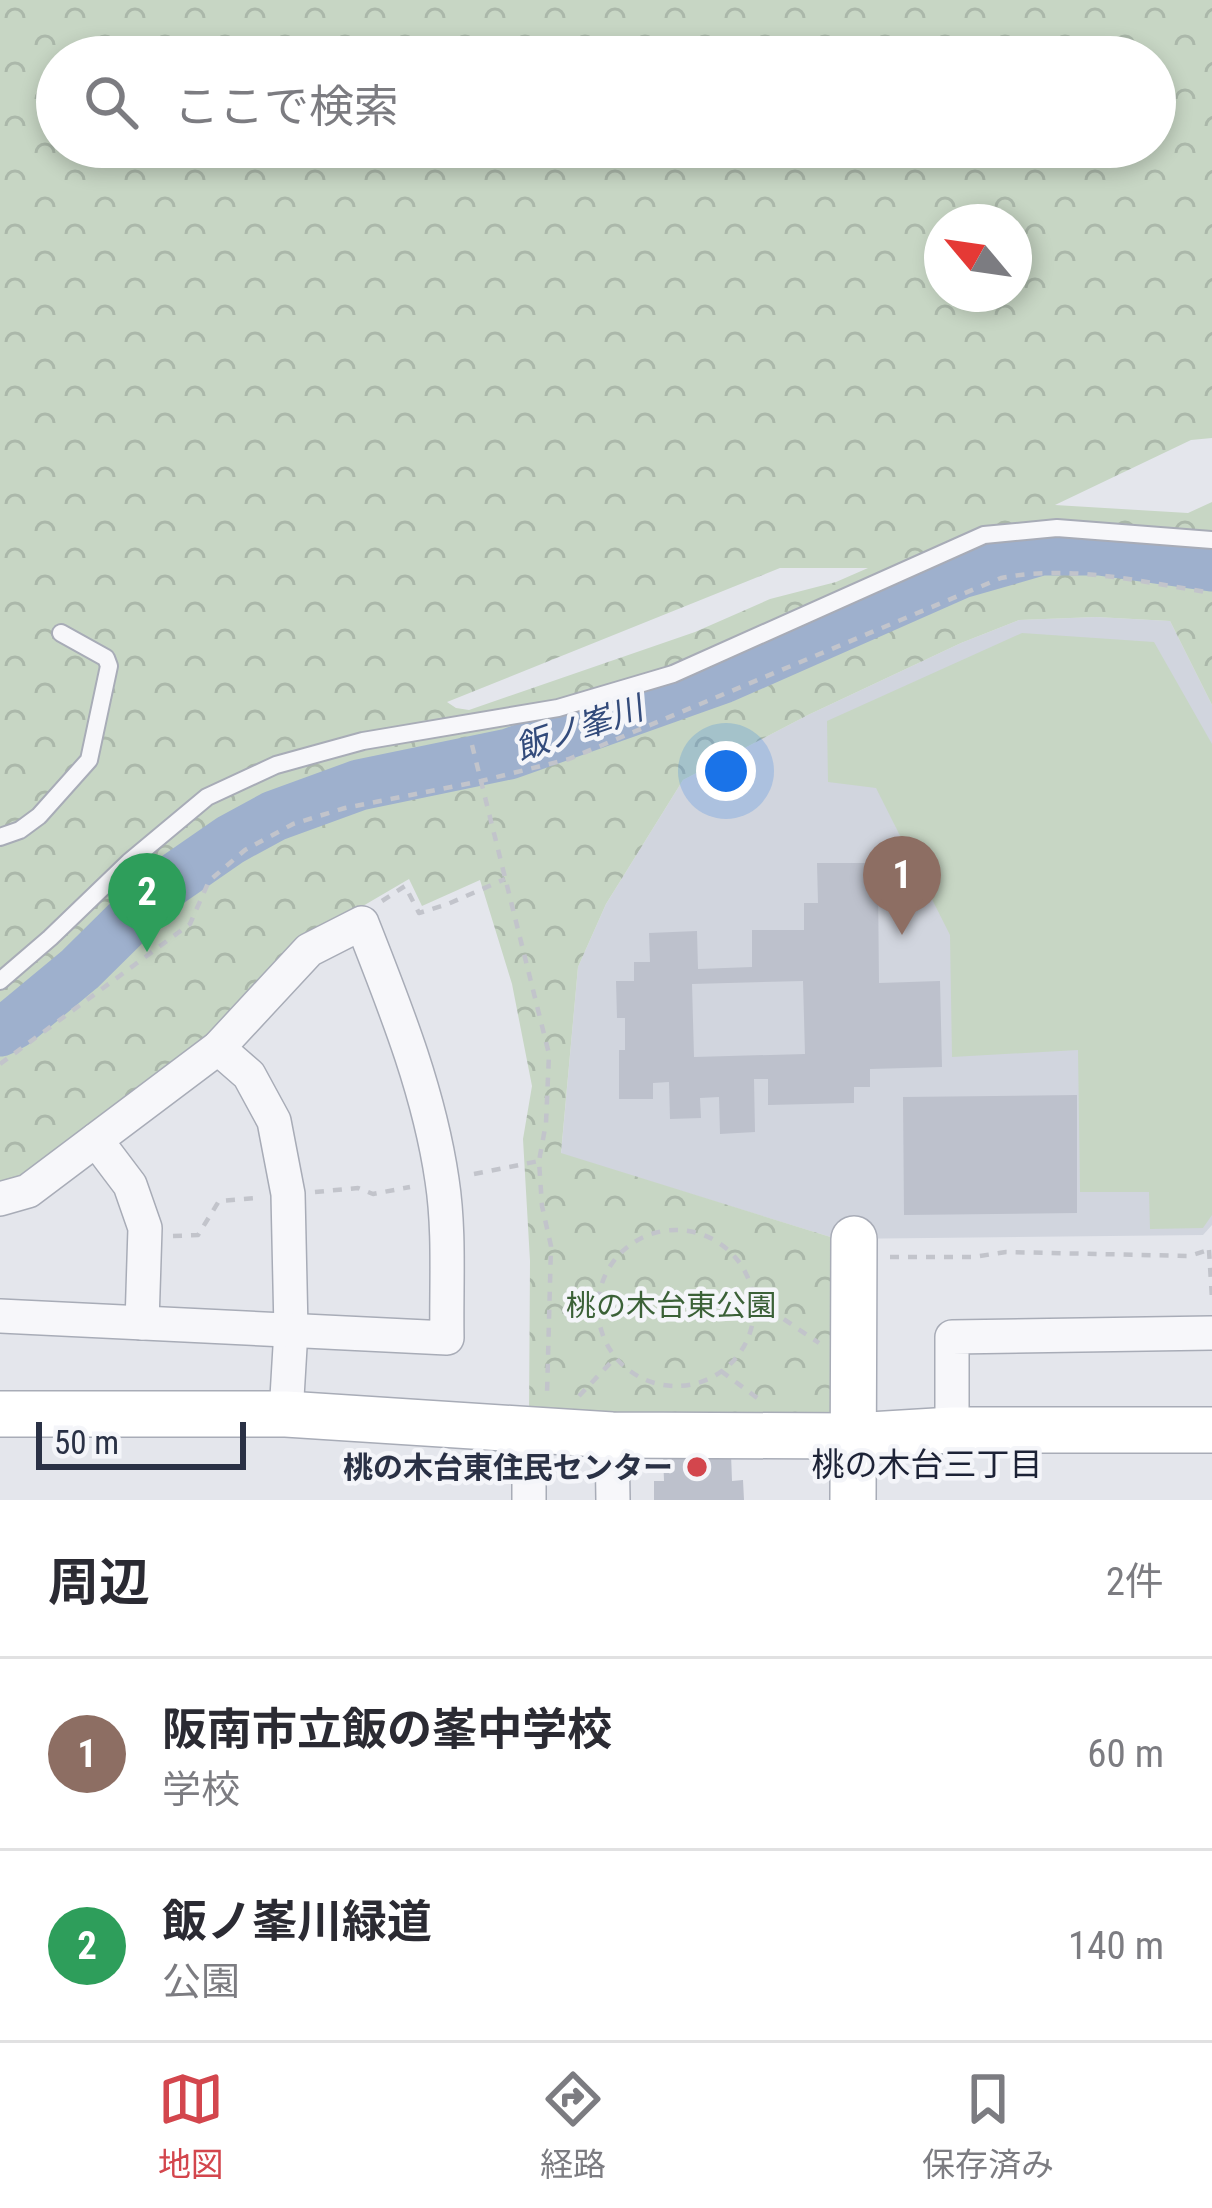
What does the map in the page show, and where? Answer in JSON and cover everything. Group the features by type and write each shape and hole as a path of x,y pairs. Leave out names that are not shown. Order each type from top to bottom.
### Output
{"street":[{"path":"0,1199 28,1191 218,1048 310,950 362,923 409,1043 442,1181 447,1338 0,1316"},
{"path":"218,1048 249,1075 274,1121 288,1194 291,1330 286,1414"},
{"path":"96,1140 130,1185 145,1228 142,1323"},
{"path":"853,1500 854,1248"},
{"path":"952,1430 952,1337 1212,1333"},
{"path":"0,1414 286,1414 612,1435 1212,1430"},
{"path":"530,1500 537,1430"},
{"path":"612,1435 613,1500"}],"lane":[{"path":"0,981 206,797 276,765 363,741 558,708 673,674 984,535 1057,528 1212,540"},
{"path":"0,837 39,816 89,760 109,666 106,658 61,633"}],"path":[{"path":"0,1064 190,924 208,880 245,850 293,824 345,808 569,759 1000,578 1032,571 1080,573 1212,593"},
{"path":"466,723 548,1054 546,1124 539,1161 551,1246 537,1430"},
{"path":"362,923 371,908 405,886 419,913 505,879"},
{"path":"145,1237 198,1235 219,1202 358,1188 373,1194 539,1161"},
{"path":"683,1229 719,1242 745,1270 754,1299 745,1344 721,1371 688,1385 670,1386 636,1375 622,1364 610,1350 598,1314 598,1294 614,1259 645,1235 664,1230 683,1229"},
{"path":"854,1248 973,1257 1006,1252 1189,1256 1211,1250 1212,1299"},
{"path":"754,1299 829,1349"},
{"path":"721,1371 775,1411"}],"shaded area":[{"path":"1019,620 1170,621 1212,705 1212,1225 1203,1235 837,1239 561,1154 578,967 606,904 683,780 808,715"}],"green space":[{"name":"桃の木台東公園","path":"0,0 1212,0 1212,438 1191,440 1055,505 1188,513 1212,502 1212,705 1170,621 1019,620 961,643 683,780 606,904 578,967 561,1153 837,1239 839,1419 529,1417 530,1261 523,1139 532,1086 512,984 480,880 422,906 409,879 310,937 224,1021 23,1179 0,1187","holes":["780,568 868,568 836,582 770,599 695,632 469,710 447,702"]},
{"path":"1022,633 1154,642 1212,744 1212,1215 1203,1228 1150,1229 1149,1192 1080,1192 1078,1050 952,1057 950,935 876,788 828,782 827,721"}],"building":[{"path":"817,863 868,863 868,884 878,884 879,983 940,981 942,1067 870,1069 870,1087 854,1087 854,1103 768,1105 768,1079 754,1079 755,1132 720,1134 719,1097 700,1098 701,1118 670,1119 669,1082 653,1083 653,1099 619,1099 619,1050 625,1050 625,1018 617,1018 616,981 634,981 634,962 650,962 649,933 697,931 698,969 752,967 752,930 804,930 804,903 818,903","holes":["803,981 805,1054 694,1057 692,984"]},
{"path":"1077,1095 1077,1213 904,1215 903,1097"},
{"name":"桃の木台東住民センター","path":"663,1454 731,1454 732,1481 743,1480 744,1500 654,1500 654,1481 664,1481"}],"waterway":[{"name":"飯ノ峯川","path":"0,1031 80,969 165,885 274,816 359,785 509,754 723,678 961,573 1041,550 1100,550 1212,566"}],"place":[{"name":"阪南市立飯の峯中学校","path":"902,935"},
{"name":"飯ノ峯川緑道","path":"147,952"},
{"name":"桃の木台東住民センター","path":"697,1467"}],"district":[{"name":"桃の木台三丁目","path":"927,1464"}]}
